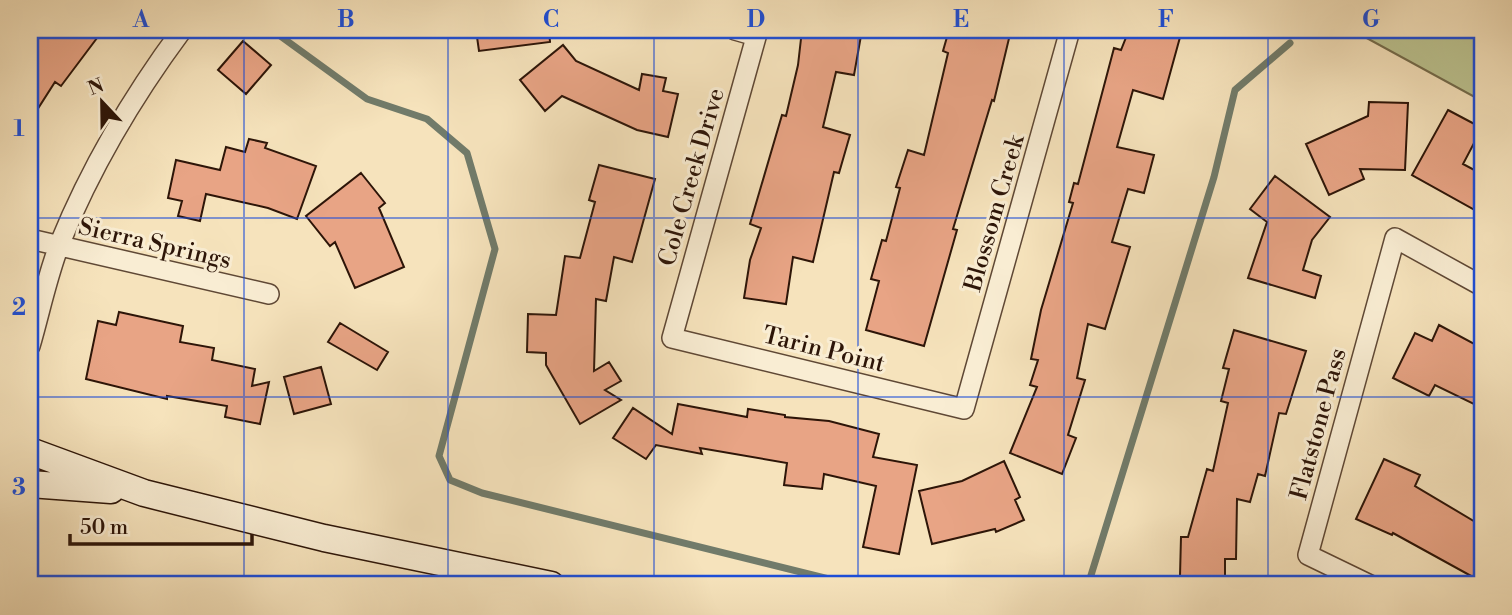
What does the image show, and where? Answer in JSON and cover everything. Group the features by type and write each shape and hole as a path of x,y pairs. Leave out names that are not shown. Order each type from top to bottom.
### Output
{"street":[{"path":"30,346 59,246 99,159 150,73 181,30"},
{"path":"735,30 757,33"},
{"name":"Blossom Creek","path":"964,409 1070,30"},
{"name":"Cole Creek Drive","path":"672,338 757,33"},
{"name":"Sierra Springs","path":"30,239 269,294"},
{"name":"Flatstone Pass","path":"1370,585 1308,555 1395,239 1482,286"},
{"name":"Tarin Point","path":"672,338 964,409"},
{"path":"30,451 144,493 324,538 551,585"},
{"path":"30,484 144,493"}],"green space":[{"path":"1352,30 1482,30 1482,101"}],"building":[{"path":"30,30 103,30 61,86 55,82 30,121"},
{"path":"476,30 549,30 550,42 479,51"},
{"path":"802,30 862,30 854,75 836,72 823,127 850,135 839,173 834,172 813,262 793,257 786,304 744,298 750,260 761,228 750,224 782,115 786,116 798,65"},
{"path":"949,30 1011,30 994,101 992,100 953,229 957,230 924,346 866,330 879,281 871,279 882,240 886,241 900,188 896,187 908,150 924,155 948,53 943,51"},
{"path":"1129,30 1182,30 1163,99 1133,90 1117,147 1154,155 1144,193 1128,189 1112,242 1130,247 1105,329 1088,324 1077,378 1085,380 1068,435 1076,438 1062,474 1010,453 1037,387 1030,385 1038,360 1031,359 1041,310 1073,203 1069,202 1074,183 1078,184 1114,48 1121,50"},
{"path":"243,41 271,65 246,94 218,70"},
{"path":"563,45 576,61 639,90 642,74 666,78 663,91 678,94 668,137 637,130 562,96 545,111 520,80"},
{"path":"1369,102 1408,103 1405,170 1360,169 1364,179 1329,195 1306,144 1368,116"},
{"path":"1448,110 1482,128 1463,164 1482,174 1482,214 1412,175"},
{"path":"249,139 267,143 265,148 316,166 297,219 268,208 206,194 200,221 178,216 182,201 168,198 176,160 220,170 226,147 245,152"},
{"path":"599,165 655,179 632,262 614,257 606,301 596,299 594,371 609,362 621,381 605,390 621,400 580,424 546,365 546,353 527,352 528,314 556,315 565,256 580,258 595,202 589,200"},
{"path":"361,173 385,203 379,208 404,267 355,288 335,242 330,246 306,216"},
{"path":"1275,176 1330,217 1312,240 1303,270 1321,276 1315,298 1248,278 1267,222 1250,209"},
{"path":"119,312 183,326 180,342 214,348 212,360 255,369 252,386 269,382 260,424 225,417 227,406 167,396 167,399 86,379 98,321 116,325"},
{"path":"340,323 388,352 377,370 328,342"},
{"path":"1439,325 1482,348 1482,408 1435,385 1429,396 1393,378 1415,333 1432,341"},
{"path":"1234,330 1306,351 1286,414 1279,413 1265,476 1258,474 1250,502 1237,499 1236,559 1225,559 1225,576 1180,576 1181,537 1188,537 1207,469 1213,471 1228,403 1221,401 1229,369 1223,368"},
{"path":"321,367 331,404 294,414 284,377"},
{"path":"678,404 747,417 748,409 785,417 829,421 879,434 873,457 917,465 899,554 863,547 876,486 824,474 822,489 784,485 787,463 700,448 702,454 656,445 646,459 613,438 633,408 672,434"},
{"path":"1384,459 1420,475 1415,486 1482,526 1482,582 1393,533 1392,535 1356,519"},
{"path":"1004,461 1020,497 1015,500 1024,520 996,532 995,529 932,544 919,491 962,481"}],"waterway":[{"path":"272,30 367,99 427,119 467,153 495,249 439,456 450,480 482,493 853,585"},
{"path":"1088,585 1214,177 1235,90 1290,43"}]}
